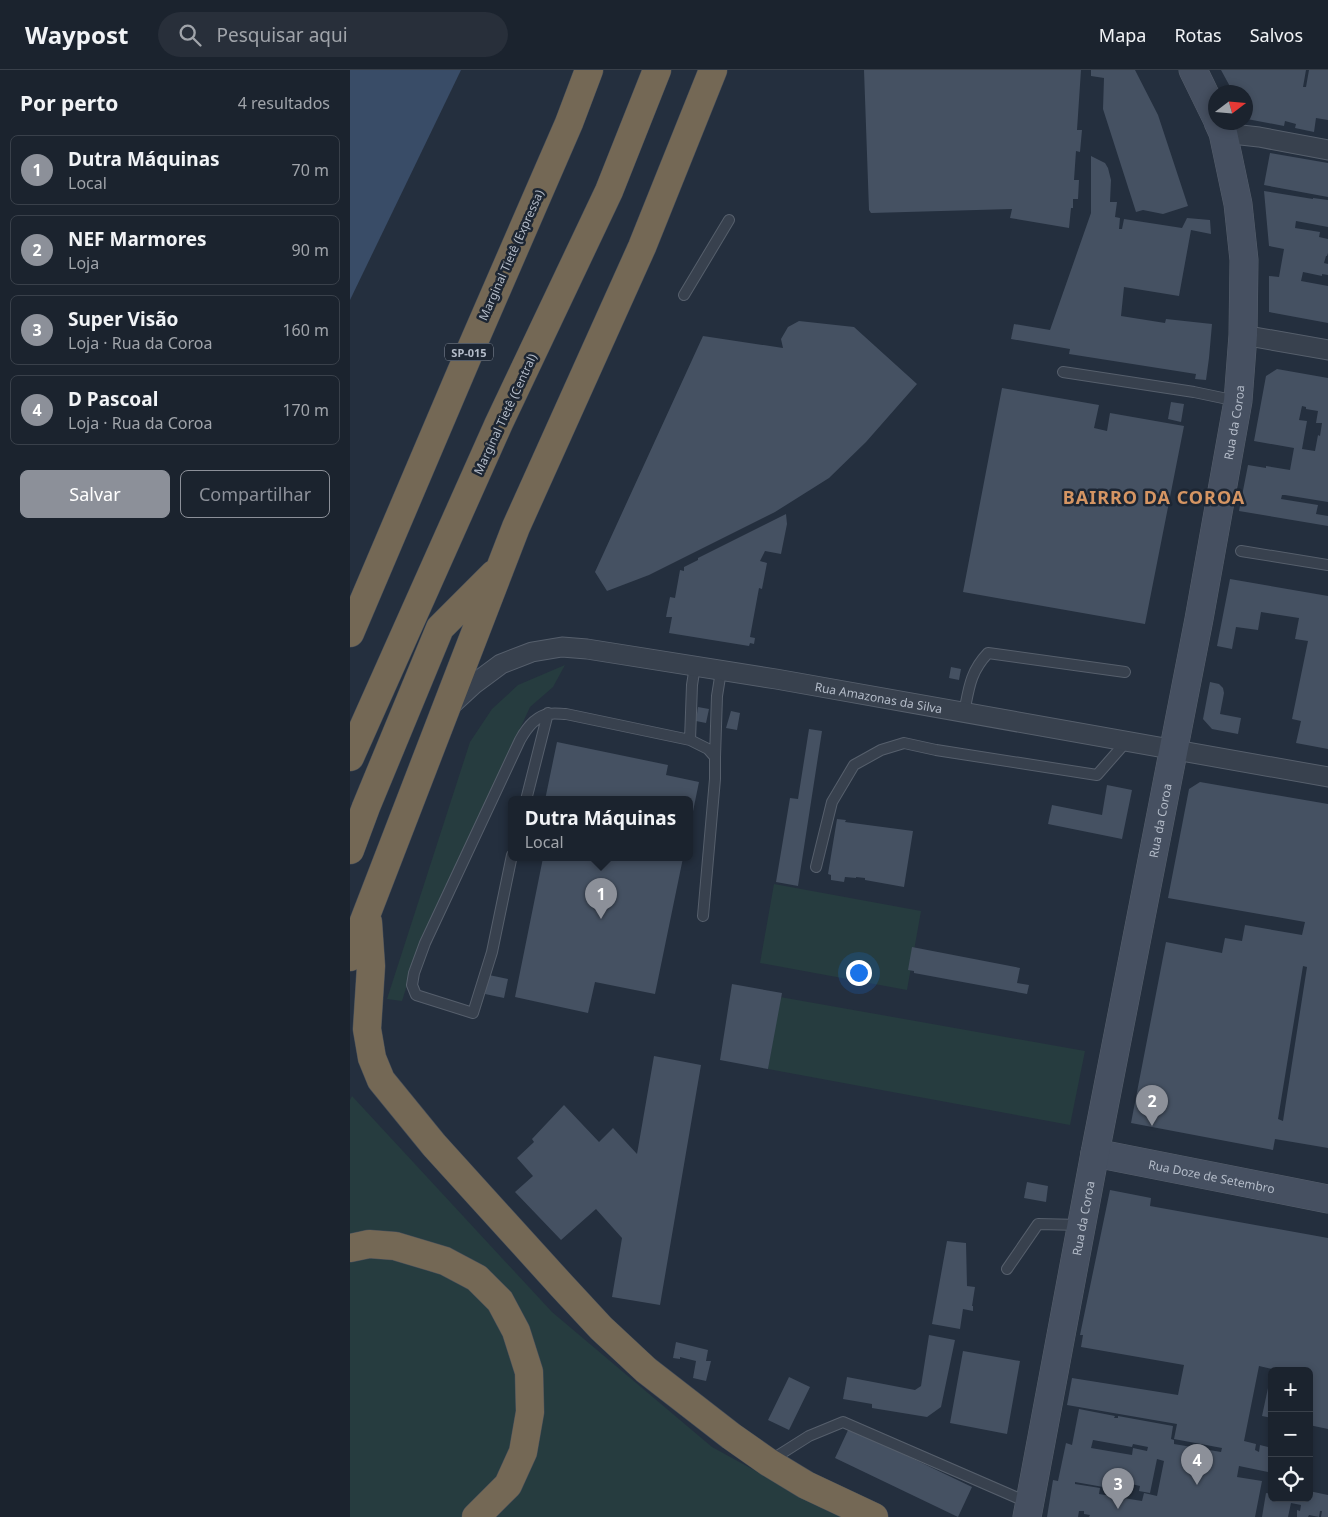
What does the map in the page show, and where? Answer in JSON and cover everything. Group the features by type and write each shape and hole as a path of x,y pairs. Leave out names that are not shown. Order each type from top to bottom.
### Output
{"highway":[{"name":"Marginal Tietê (Expressa)","path":"350,633 569,123 589,70"},
{"name":"Marginal Tietê (Central)","path":"350,757 499,424 609,191 657,70"},
{"path":"350,957 516,527 642,247 713,70"},
{"path":"350,850 440,628 500,568"},
{"path":"368,911 371,966 367,1029 372,1058 381,1080 434,1145 601,1328 646,1370 731,1436 768,1462 806,1485 874,1517"},
{"path":"350,1248 370,1244 395,1246 445,1261 477,1278 500,1301 516,1331 529,1372 530,1412 523,1452 508,1485 476,1517"}],"street":[{"name":"Rua da Coroa","path":"1193,70 1208,101"},
{"name":"Rua da Coroa","path":"1028,1510 1095,1153 1174,751 1238,401 1244,335 1244,260 1238,204 1220,130"},
{"path":"1237,130 1259,137 1328,150"},
{"path":"1244,335 1328,350"},
{"name":"Rua Amazonas da Silva","path":"446,710 474,684 501,664 532,652 562,647 587,649 695,666 1328,777"},
{"name":"Rua Doze de Setembro","path":"1095,1153 1328,1199"}],"lane":[{"path":"684,295 729,220"},
{"path":"1063,372 1194,392 1238,401"},
{"path":"1241,551 1328,565"},
{"path":"964,713 969,682 980,662 988,653 1125,672"},
{"path":"690,740 692,685 695,666"},
{"path":"702,916 715,779 717,696 721,671"},
{"path":"511,861 492,952 473,1013 416,995 412,985 414,973 425,943 520,740 527,728 538,719 548,714 566,714 690,740 708,749 715,757"},
{"path":"527,796 548,714"},
{"path":"816,867 832,802 854,764 880,750 904,744 1097,775 1126,742"},
{"path":"1007,1269 1038,1224 1082,1225"},
{"path":"768,1462 809,1436 844,1422 1028,1510"}],"green space":[{"path":"565,665 553,687 530,707 417,954 402,1001 387,999 470,742 492,709 518,685"},
{"path":"774,884 921,911 907,990 760,963"},
{"path":"780,997 1085,1051 1070,1125 768,1069"},
{"path":"352,1096 552,1312 712,1447 798,1494 853,1517 350,1517 350,1100"}],"water":[{"path":"350,70 461,70 350,300"}],"building":[{"path":"864,70 1081,70 1077,130 1082,130 1080,152 1076,151 1074,180 1079,180 1078,199 1073,199 1069,228 1010,218 1012,209 871,213 869,210"},
{"path":"1091,70 1135,70 1158,115 1188,206 1163,214 1143,210 1136,212 1103,109 1104,78 1091,76"},
{"path":"1221,70 1306,70 1303,87 1306,87 1309,70 1328,70 1328,120 1316,118 1314,132 1295,128 1296,124 1285,121 1284,126 1253,120 1253,85 1229,85"},
{"path":"1270,153 1328,163 1328,197 1264,185"},
{"path":"1091,156 1105,163 1108,168 1111,180 1110,202 1117,202 1115,217 1120,218 1119,229 1122,229 1124,219 1182,228 1187,218 1210,220 1211,234 1191,230 1179,296 1124,287 1121,316 1165,323 1166,319 1212,324 1206,380 1195,379 1196,374 1069,354 1070,349 1011,339 1014,324 1050,330 1091,213"},
{"path":"1264,191 1328,200 1328,227 1296,221 1295,228 1320,232 1319,237 1328,239 1328,253 1324,263 1328,264 1328,275 1322,274 1322,276 1303,272 1301,281 1328,286 1328,323 1269,312 1269,276 1279,277 1284,249 1269,246"},
{"path":"799,321 854,327 917,384 866,442 829,478 775,512 649,575 607,591 595,572 703,336 783,348 781,339 788,327"},
{"path":"1277,369 1328,378 1328,502 1285,495 1282,495 1281,499 1318,505 1316,514 1328,516 1328,526 1239,511 1248,465 1290,470 1294,448 1254,441 1266,376","holes":["1302,406 1306,407 1306,409 1318,411 1316,423 1322,423 1315,451 1302,449 1307,421 1299,420"]},
{"path":"1002,388 1099,405 1094,428 1107,431 1110,413 1184,426 1145,624 963,592"},
{"path":"1171,402 1184,404 1181,422 1168,419"},
{"path":"786,514 787,524 781,554 765,551 760,561 767,563 762,589 759,588 750,637 755,638 754,644 750,643 749,646 669,633 672,617 666,617 670,597 675,598 680,570 684,571 684,567 698,560 698,558"},
{"path":"1230,579 1328,596 1328,749 1296,743 1301,721 1292,719 1308,641 1295,639 1299,618 1261,612 1258,630 1236,627 1232,649 1217,646"},
{"path":"951,667 961,669 959,680 949,678"},
{"path":"1210,682 1219,684 1223,688 1224,693 1220,714 1241,718 1238,734 1212,729 1203,719"},
{"path":"698,707 709,709 706,723 696,721"},
{"path":"731,711 740,713 737,730 726,728"},
{"path":"809,729 822,731 798,886 776,882 790,798 798,799"},
{"path":"557,742 668,765 666,775 699,782 693,811 693,796 546,796"},
{"path":"1200,782 1328,804 1328,1148 1275,1139 1273,1150 1131,1123 1166,942 1222,953 1225,938 1242,941 1245,925 1302,935 1305,922 1168,898 1189,789","holes":["1303,966 1307,967 1283,1121 1278,1119"]},
{"path":"1107,785 1132,790 1122,839 1048,824 1052,805 1102,815"},
{"path":"837,819 846,820 845,822 913,831 904,887 856,877 845,877 844,882 831,880 831,875 828,874"},
{"path":"542,861 682,861 655,994 595,982 588,1013 515,997"},
{"path":"912,947 1020,968 1017,983 1029,985 1027,994 914,973 914,971 908,970"},
{"path":"489,975 508,979 504,998 485,994"},
{"path":"732,984 782,993 768,1069 720,1060"},
{"path":"654,1056 701,1065 660,1305 612,1297 622,1238 596,1209 561,1240 515,1192 533,1176 517,1158 534,1142 532,1139 564,1105 599,1142 613,1128 637,1154"},
{"path":"1027,1182 1048,1186 1046,1202 1024,1198"},
{"path":"1110,1190 1151,1198 1150,1206 1328,1238 1328,1429 1313,1426 1313,1367 1268,1368 1259,1366 1244,1441 1256,1444 1255,1450 1259,1452 1260,1445 1268,1447 1268,1472 1239,1466 1237,1477 1262,1481 1255,1517 1089,1517 1090,1515 1084,1514 1084,1511 1079,1511 1078,1517 1047,1517 1053,1480 1058,1481 1066,1443 1072,1445 1079,1409 1115,1416 1114,1418 1118,1418 1118,1416 1173,1426 1171,1439 1174,1440 1174,1444 1221,1452 1222,1448 1174,1439 1177,1424 1067,1405 1072,1378 1178,1395 1184,1365 1081,1347 1083,1335 1080,1335","holes":["1093,1440 1132,1447 1133,1444 1148,1447 1147,1451 1133,1448 1132,1455 1091,1448","1157,1459 1164,1461 1157,1496 1144,1493 1142,1501 1099,1494 1100,1488 1075,1484 1075,1482 1126,1491 1127,1483 1140,1486 1139,1491 1150,1493"]},
{"path":"947,1241 966,1243 967,1286 975,1287 973,1311 963,1309 960,1329 932,1324"},
{"path":"929,1335 955,1340 941,1407 927,1417 872,1408 872,1404 843,1399 847,1377 915,1390 921,1386"},
{"path":"676,1342 708,1350 706,1361 711,1361 706,1381 693,1378 696,1361 680,1357 680,1359 673,1358"},
{"path":"963,1351 1020,1361 1007,1434 950,1423"},
{"path":"789,1377 810,1387 789,1430 768,1420"},
{"path":"1268,1388 1268,1417 1262,1416"},
{"path":"849,1428 972,1487 958,1517 835,1458"},
{"path":"1313,1492 1328,1495 1328,1517 1321,1517 1322,1511 1320,1511 1319,1517 1309,1515 1308,1517 1297,1517 1297,1510 1300,1511 1301,1505 1291,1503 1288,1517 1262,1517 1266,1493 1268,1493 1268,1502 1313,1502"}],"place":[{"name":"Dutra Máquinas","path":"601,919"},
{"name":"NEF Marmores","path":"1152,1126"},
{"name":"D Pascoal","path":"1197,1485"},
{"name":"Super Visão","path":"1118,1509"}],"district":[{"name":"BAIRRO DA COROA","path":"1154,497"}]}
